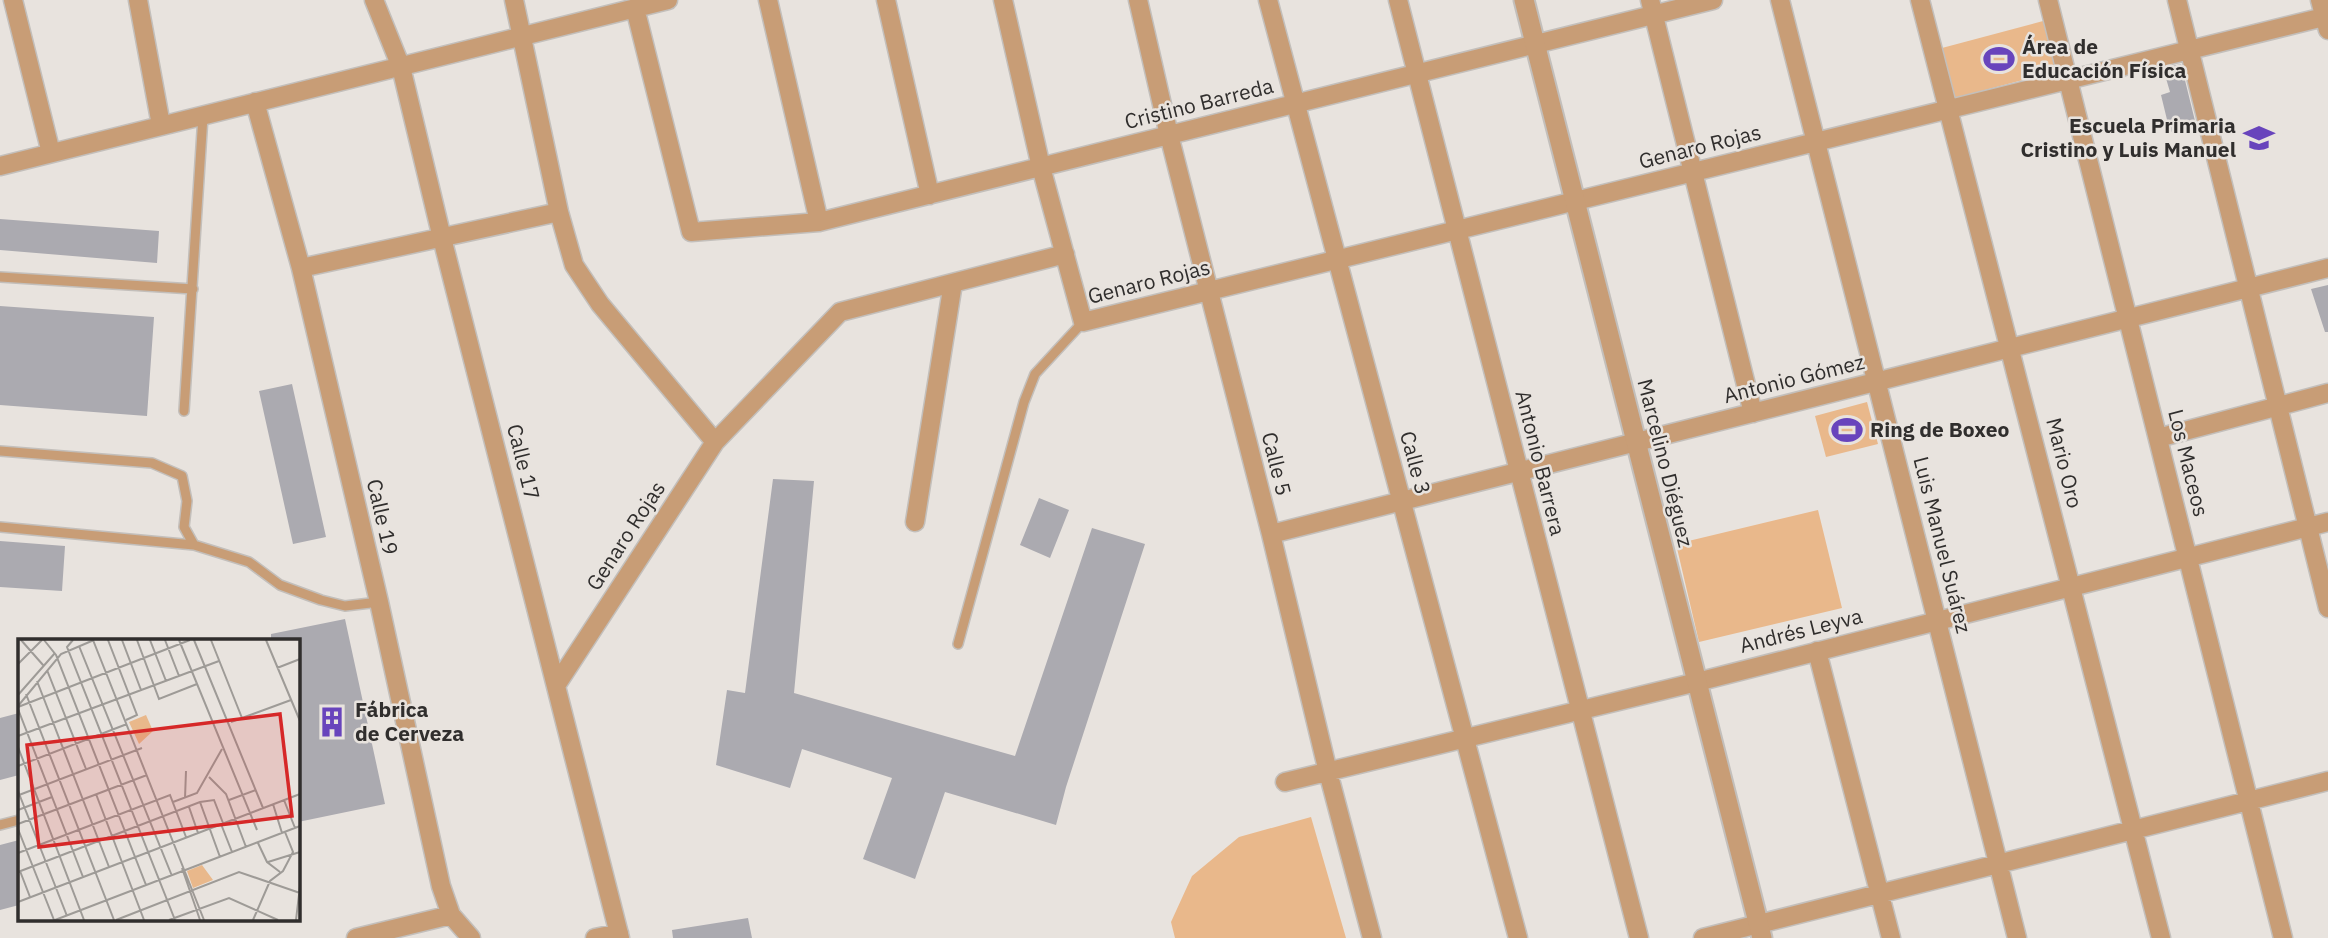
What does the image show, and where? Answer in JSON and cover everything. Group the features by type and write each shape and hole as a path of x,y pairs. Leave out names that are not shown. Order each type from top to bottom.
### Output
{"street":[{"path":"13,0 51,153"},
{"path":"138,0 161,125"},
{"name":"Calle 17","path":"374,0 401,67 619,935"},
{"path":"514,0 559,212 574,265 600,304 715,442"},
{"path":"768,0 819,222"},
{"path":"886,0 930,195"},
{"path":"1003,0 1041,167 1083,322"},
{"name":"Calle 5","path":"1138,0 1169,135 1372,938"},
{"name":"Calle 3","path":"1268,0 1518,938"},
{"name":"Antonio Barrera","path":"1398,0 1639,938"},
{"name":"Marcelino Diéguez","path":"1524,0 1760,931"},
{"name":"Cristino Barreda","path":"651,3 691,232 819,222 1535,44 1652,7 1713,0"},
{"name":"Luis Manuel Suárez","path":"1780,0 2017,938"},
{"name":"Mario Oro","path":"1920,0 2161,938"},
{"name":"Los Maceos","path":"2048,0 2283,938"},
{"path":"2177,0 2328,608"},
{"path":"0,166 651,3"},
{"path":"1652,7 1753,413"},
{"name":"Genaro Rojas","path":"1083,322 2325,16"},
{"name":"Calle 19","path":"255,102 301,268 379,602 441,886 451,915 471,938"},
{"path":"301,268 559,212"},
{"name":"Genaro Rojas","path":"557,684 715,442 840,312 1065,254"},
{"name":"Antonio Gómez","path":"1271,534 2328,268"},
{"path":"915,522 953,283"},
{"path":"2158,438 2328,393"},
{"name":"Andrés Leyva","path":"1285,782 1697,682 2328,522"},
{"path":"1817,651 1891,938"},
{"path":"1703,938 1760,931 1880,894 2328,781"},
{"path":"356,938 451,915"},
{"path":"595,938 619,935"}],"lane":[{"path":"184,411 203,115"},
{"path":"0,277 193,289"},
{"path":"958,644 1024,402 1035,374 1083,322"},
{"path":"0,452 152,463 182,476 187,501 184,527 194,545"},
{"path":"0,527 194,545 249,562 280,585 321,600 345,606 379,602"},
{"path":"0,825 18,820"}],"shaded area":[{"name":"Área de Educación Física","path":"2043,21 2056,71 1955,98 1942,48"},
{"name":"Ring de Boxeo","path":"1867,402 1878,444 1826,457 1815,416"},
{"path":"1818,510 1842,608 1699,642 1676,544"},
{"path":"1311,817 1346,938 1175,938 1171,922 1192,876 1239,837"}],"building":[{"path":"2181,64 2196,125 2170,132 2161,95 2170,92 2163,68"},
{"path":"0,219 159,231 157,263 0,250"},
{"path":"2328,285 2328,332 2325,332 2311,289"},
{"path":"0,306 154,317 147,416 0,405"},
{"path":"292,384 326,537 293,544 259,391"},
{"path":"773,479 814,481 794,693 1015,756 1092,528 1145,544 1056,825 945,792 915,879 863,859 892,778 802,749 790,788 716,765 727,690 745,693"},
{"path":"1039,498 1069,510 1050,558 1020,545"},
{"path":"0,541 65,546 62,591 0,587"},
{"name":"Fábrica de Cerveza","path":"345,619 385,804 299,822 299,639 271,639 271,634"},
{"path":"18,713 18,775 0,780 0,718"},
{"path":"18,840 18,905 0,910 0,845"},
{"path":"748,918 752,938 673,938 672,930"}],"place":[{"name":"Área de Educación Física","path":"1999,59"},
{"name":"Escuela Primaria Cristino y Luis Manuel","path":"2259,138"},
{"name":"Ring de Boxeo","path":"1847,430"},
{"name":"Fábrica de Cerveza","path":"332,722"}]}
